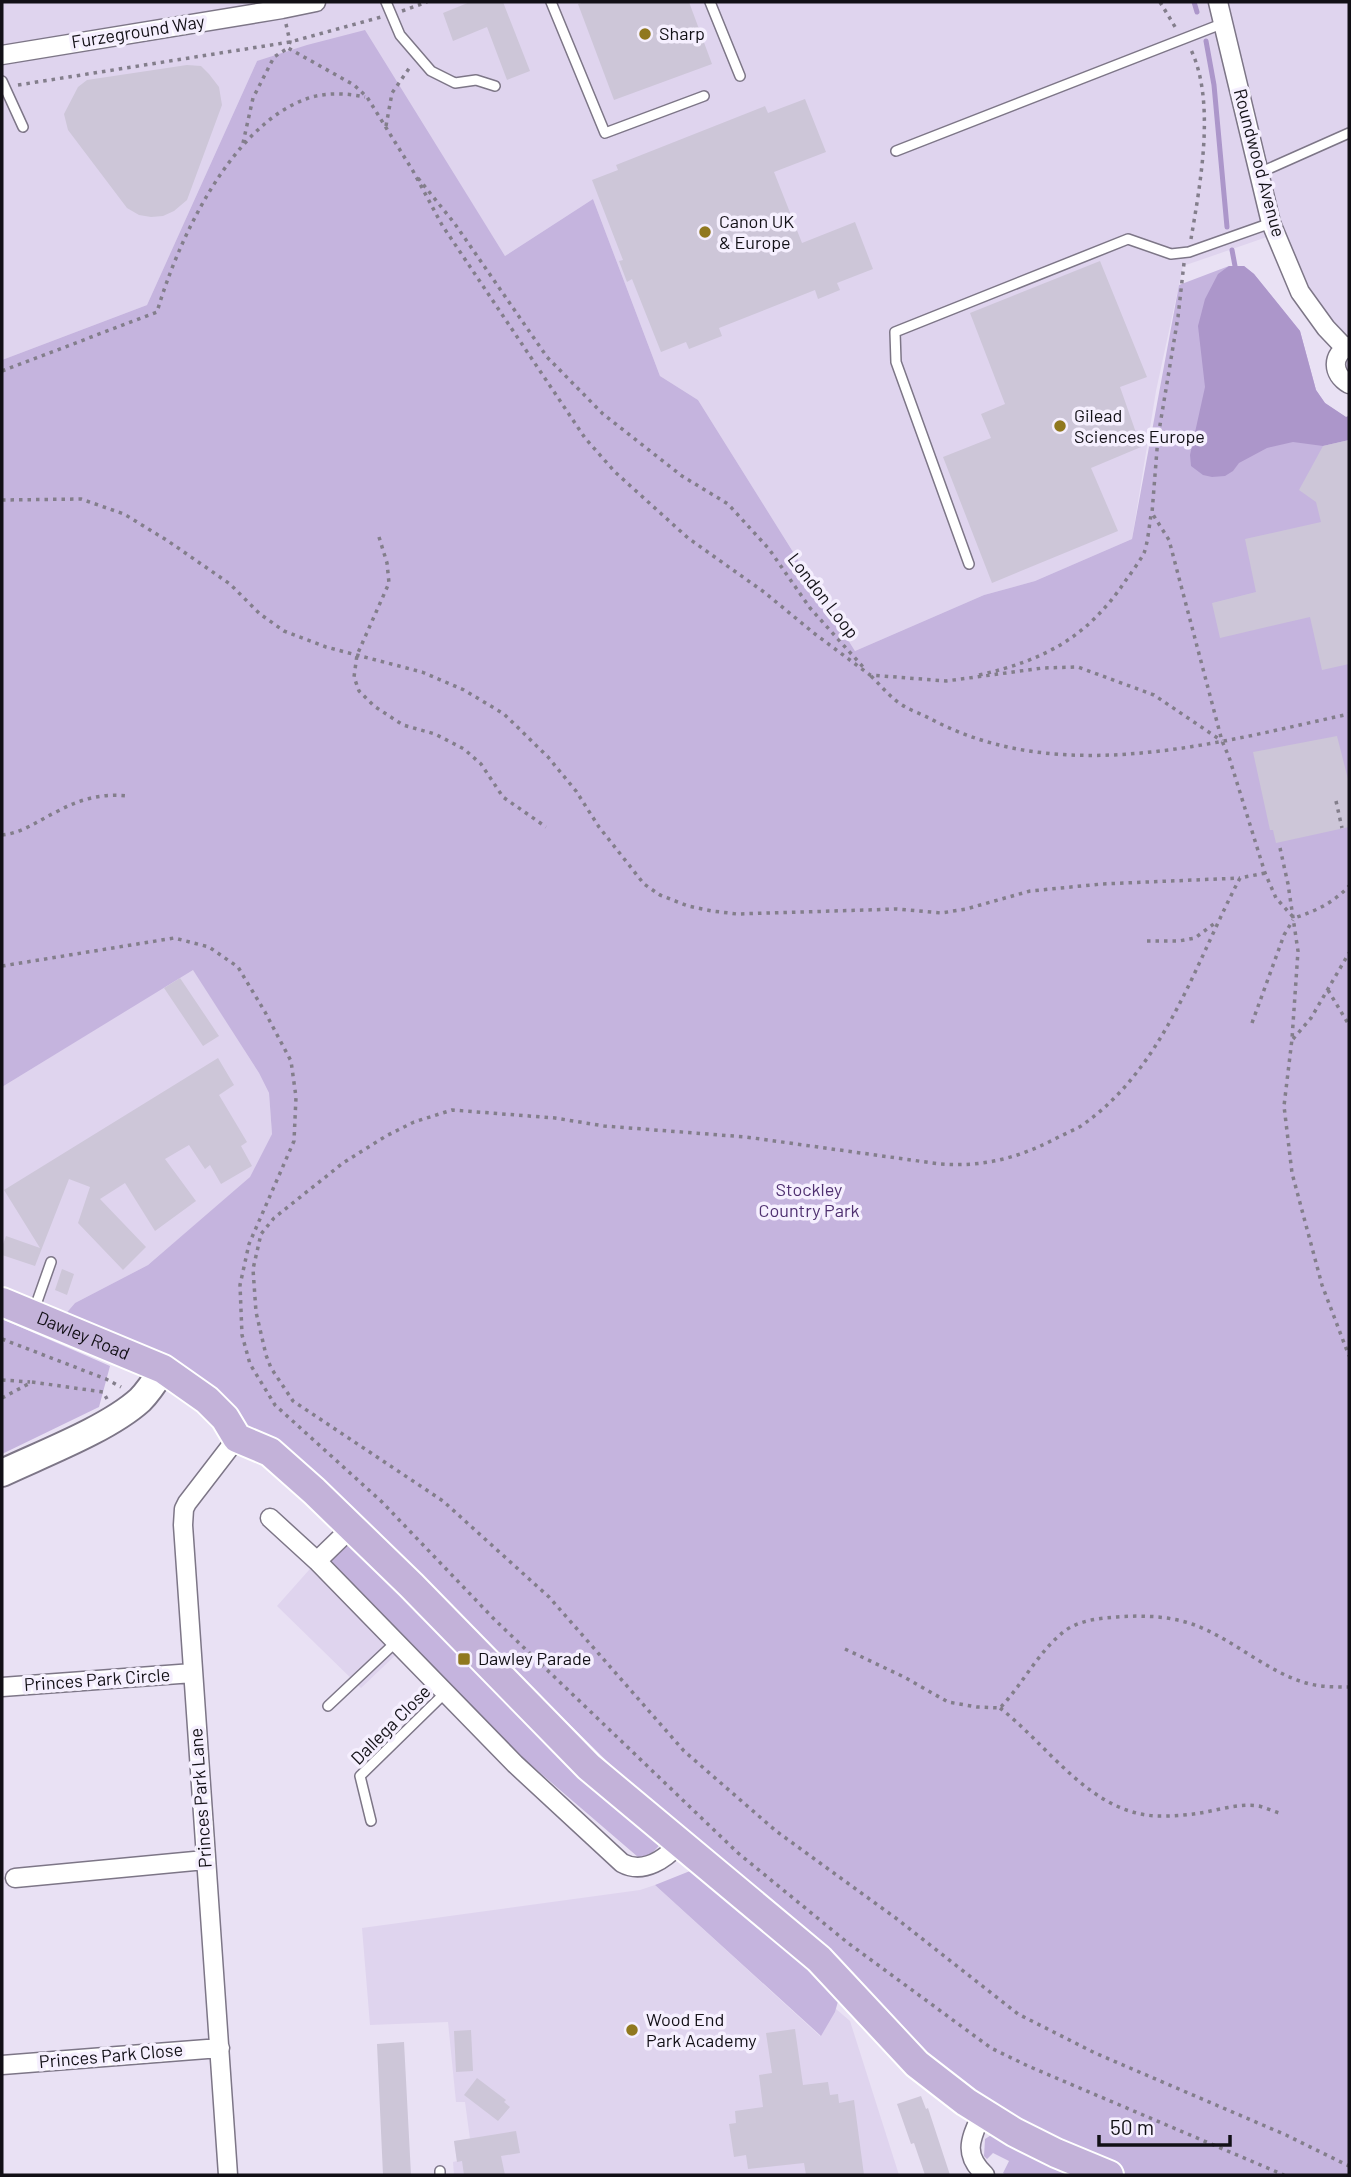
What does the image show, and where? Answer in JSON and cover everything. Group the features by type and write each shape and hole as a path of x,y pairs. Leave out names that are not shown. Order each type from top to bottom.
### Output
{"main road":[{"name":"Dawley Road","path":"2,1302 163,1370 188,1385 214,1406 237,1437"},
{"path":"237,1437 279,1459 464,1639 572,1751 819,1959 917,2064 982,2113 1056,2153 1108,2175"}],"street":[{"name":"Furzeground Way","path":"2,55 316,2"},
{"name":"Roundwood Avenue","path":"1219,2 1271,223 1300,292 1326,327 1347,347"},
{"path":"1347,347 1336,359 1336,365 1340,377 1349,384"},
{"path":"2,1473 114,1418 141,1399 163,1370"},
{"name":"Princes Park Lane","path":"228,2175 183,1525 184,1509 192,1494 237,1437"},
{"path":"270,1518 317,1561 524,1773 622,1863 633,1867 647,1866 662,1859 680,1843"},
{"path":"317,1561 351,1528"},
{"name":"Princes Park Circle","path":"2,1687 193,1673"},
{"path":"15,1878 205,1860"},
{"name":"Princes Park Close","path":"2,2065 220,2048"},
{"path":"982,2113 971,2140 970,2154 985,2175"}],"lane":[{"path":"386,2 400,35 431,71 455,83 475,80 495,86"},
{"path":"551,2 605,133 704,96"},
{"path":"710,2 740,76"},
{"path":"897,151 1224,23"},
{"path":"3,84 23,127"},
{"path":"1259,173 1349,133"},
{"path":"969,564 896,362 895,332 1128,239 1171,254 1189,252 1271,223"},
{"path":"32,1314 51,1262"},
{"path":"328,1706 396,1642"},
{"name":"Dallega Close","path":"371,1821 360,1776 446,1692"}],"path":[{"path":"3,84 289,42 390,15 427,2"},
{"path":"946,681 1010,667 1064,644 1108,605 1144,552 1152,513 1158,436 1178,317 1182,266 1189,252 1203,171 1204,141 1202,85 1193,54 1185,38 1172,25 1160,2"},
{"path":"243,145 253,98 274,57 288,48 289,42"},
{"path":"288,48 354,85 367,97 413,171 442,225 586,438 615,472 688,538 764,592 870,675 946,681 1043,668 1078,667 1154,695 1222,741"},
{"path":"385,128 392,93 418,57"},
{"path":"2,371 157,312 167,277 202,203 243,145 265,122 306,99 339,93 367,97"},
{"name":"London Loop","path":"413,171 456,224 547,357 603,414 682,476 728,504 769,549 810,608 896,701 947,728 999,746 1099,756 1222,741 1349,714"},
{"path":"2,500 81,499 124,514 230,584 260,614 284,631 326,647 422,672 464,690 504,714 548,757 645,884 660,895 688,906 737,914 897,909 941,913 966,909 1030,891 1265,873"},
{"path":"1152,513 1169,540 1222,741 1265,873 1276,898 1294,918"},
{"path":"379,537 387,563 389,583 357,655 354,668 355,683 359,691 374,706 403,725 435,734 464,749 481,764 503,797 546,827"},
{"path":"2,835 14,833 86,799 106,795 128,796"},
{"path":"1336,802 1342,828"},
{"path":"1280,848 1298,951 1284,1105 1292,1173 1322,1286 1349,1356"},
{"path":"1240,877 1187,989 1153,1050 1123,1089 1081,1126 1030,1152 967,1166 746,1138 604,1126 528,1115 452,1110 414,1122 386,1136 343,1163 274,1218 261,1234 253,1269 256,1312 271,1368 293,1401 443,1501 549,1597 684,1751 776,1831 897,1919 1018,2014 1095,2053 1286,2135 1349,2166"},
{"path":"1252,1023 1284,936 1294,918 1334,901 1349,886"},
{"path":"1147,941 1195,938 1217,922"},
{"path":"2,966 174,938 209,947 237,967 291,1061 296,1097 294,1141 249,1244 240,1285 242,1335 250,1364 275,1405 382,1502 494,1619 719,1835 848,1943 991,2048 1284,2175"},
{"path":"1292,1039 1311,1018 1349,953"},
{"path":"1328,990 1349,1025"},
{"path":"2,1339 106,1379 141,1399"},
{"path":"2,1380 103,1392 114,1418"},
{"path":"2,1398 32,1382"},
{"path":"1000,1708 1063,1632 1076,1624 1133,1615 1166,1617 1192,1624 1306,1683 1349,1687"},
{"path":"845,1649 904,1677 938,1698 963,1705 1000,1708 1045,1752 1112,1805 1128,1812 1144,1815 1183,1815 1244,1805 1279,1813"}],"shaded area":[{"path":"2,2 1349,2 1349,389 1342,384 1343,344 1273,235 1183,266 1156,391 1132,539 1035,581 984,595 855,651 698,400 660,376 593,199 505,256 437,148 257,61 147,305 2,360"},
{"path":"1229,266 1244,266 1254,274 1300,331 1316,390 1325,403 1346,417 1349,416 1349,440 1323,446 1293,442 1267,448 1239,463 1225,476 1212,477 1203,475 1191,466 1190,455 1205,387 1198,326 1205,299 1218,274"},
{"path":"193,969 269,1093 272,1134 251,1177 148,1265 75,1303 57,1324 2,1301 2,1087"},
{"path":"317,1561 405,1646 361,1688 277,1606"},
{"name":"Wood End Park Academy","path":"655,1885 820,2036 836,2009 850,2021 899,2175 454,2175 453,2162 457,2161 454,2141 470,2139 465,2102 456,2102 448,2022 370,2025 362,1928 640,1890"}],"green space":[{"name":"Stockley Country Park","path":"365,30 505,256 593,199 660,376 698,400 855,651 984,595 1035,581 1132,539 1179,285 1229,266 1244,266 1254,274 1300,331 1316,390 1325,403 1346,417 1349,416 1349,2175 1109,2175 1014,2132 689,1842 306,1465 188,1385 57,1324 75,1303 148,1265 250,1177 272,1134 269,1093 193,970 2,1087 2,360 147,305 257,61"},
{"path":"2,1319 110,1366 99,1407 2,1454"},
{"path":"351,1528 663,1841 655,1850 646,1856 638,1857 446,1692 317,1561"},
{"path":"695,1869 781,1936 839,1998 835,2012 821,2036 655,1885"},
{"path":"996,2132 1090,2175 1006,2175 1003,2173 1009,2161 993,2153 987,2159 984,2156 985,2139"}],"building":[{"path":"470,2 503,2 530,71 507,80 487,27 453,41 443,13"},
{"name":"Sharp","path":"689,2 712,64 614,100 578,4"},
{"path":"187,65 201,66 209,74 219,87 222,105 187,200 163,216 139,215 127,208 68,130 64,114 78,87 87,80"},
{"name":"Canon UK & Europe","path":"805,99 826,152 774,172 802,243 855,222 873,269 837,283 840,290 818,299 815,290 719,328 722,336 689,349 686,342 661,352 632,279 627,282 619,261 623,260 592,180 618,170 616,165 765,106 768,113"},
{"name":"Gilead Sciences Europe","path":"1100,261 1147,377 1120,387 1141,447 1091,468 1118,531 992,583 943,457 991,438 981,414 1005,404 970,313"},
{"path":"1349,440 1349,664 1322,670 1310,617 1220,638 1212,603 1256,592 1245,539 1321,522 1316,502 1299,490 1323,446"},
{"path":"1337,736 1349,783 1349,827 1276,843 1273,830 1270,830 1253,752"},
{"path":"180,978 219,1036 203,1046 164,988"},
{"path":"218,1058 234,1085 219,1095 247,1142 241,1146 252,1166 221,1184 210,1165 205,1169 189,1145 165,1159 196,1201 155,1231 125,1183 100,1199 146,1247 123,1270 78,1223 90,1187 69,1179 35,1266 2,1255 6,1236 40,1248 4,1190"},
{"path":"62,1269 74,1274 67,1295 55,1290"},
{"path":"795,2029 803,2085 828,2082 830,2095 838,2094 839,2103 854,2100 864,2175 806,2175 804,2163 748,2169 746,2155 734,2157 729,2124 736,2123 735,2111 763,2107 759,2075 772,2073 766,2033"},
{"path":"471,2030 473,2071 456,2072 454,2031"},
{"path":"404,2042 411,2175 383,2175 377,2044"},
{"path":"477,2078 506,2100 504,2102 510,2107 498,2121 464,2095"},
{"path":"921,2096 926,2109 928,2108 950,2175 925,2175 914,2143 911,2144 897,2104"},
{"path":"516,2131 520,2153 501,2156 505,2175 464,2175 462,2161 457,2162 454,2141"}],"waterway":[{"path":"1194,2 1197,12"},
{"path":"1206,41 1214,85 1227,227"},
{"path":"1232,250 1235,266"}],"place":[{"name":"Sharp","path":"645,34"},
{"name":"Canon UK & Europe","path":"705,232"},
{"name":"Gilead Sciences Europe","path":"1060,426"},
{"name":"Dawley Parade","path":"464,1659"},
{"name":"Wood End Park Academy","path":"632,2030"}]}
